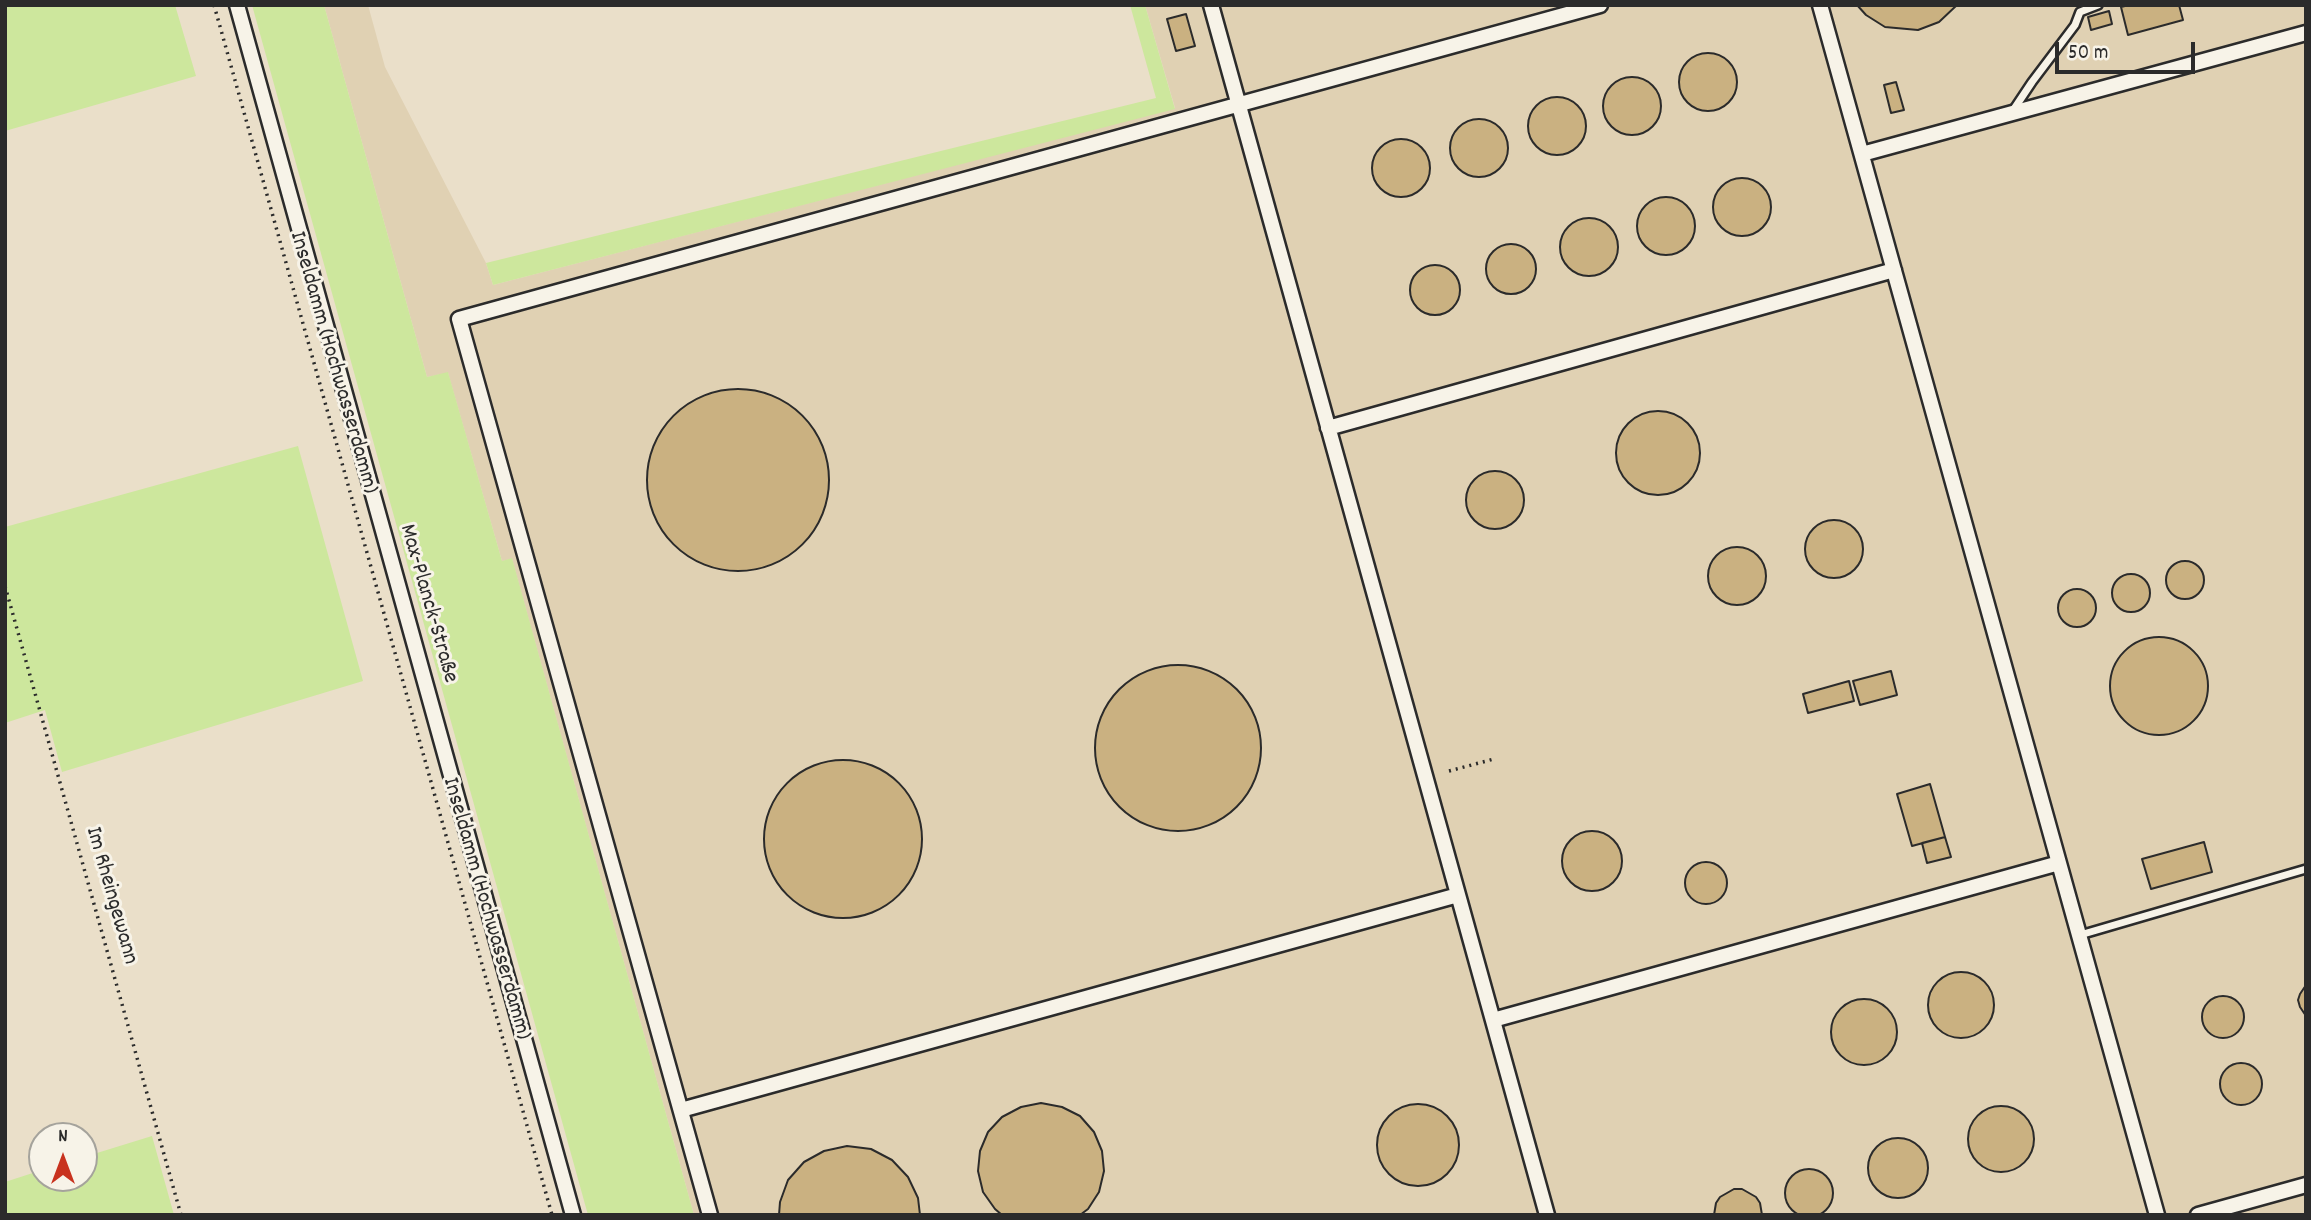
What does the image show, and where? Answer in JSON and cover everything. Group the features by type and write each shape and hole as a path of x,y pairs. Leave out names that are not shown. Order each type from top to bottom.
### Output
{"street":[{"name":"Max-Planck-Straße","path":"237,5 573,1215"},
{"path":"1211,5 1546,1215"},
{"path":"710,1215 459,319 1600,5"},
{"path":"1821,5 2157,1215"},
{"path":"1862,154 2306,33"},
{"path":"1328,428 1894,270"},
{"path":"1493,1020 2059,863"},
{"path":"681,1111 1458,895"},
{"path":"2198,1215 2306,1185"}],"lane":[{"path":"2012,113 2075,24 2080,12 2098,5"},
{"path":"2079,935 2306,869"}],"path":[{"name":"Inseldamm (Hochwasserdamm)","path":"214,5 552,1215"},
{"name":"Im Rheingewann","path":"5,586 181,1215"},
{"path":"1449,772 1494,759"}],"shaded area":[{"path":"324,5 368,5 385,67 486,263 493,285 1175,108 1145,5 2306,5 2306,1215 694,1215 512,559 502,561 448,373 427,377"}],"green space":[{"path":"5,5 175,5 196,76 5,131"},
{"path":"252,5 324,5 427,377 448,372 502,561 512,558 694,1215 588,1215"},
{"path":"1130,5 1145,5 1175,109 493,285 486,263 1156,98"},
{"path":"298,446 363,681 62,772 45,710 5,723 5,527"},
{"path":"152,1136 174,1215 5,1215 5,1182 28,1175 28,1192 98,1192 98,1153"}],"building":[{"path":"1857,5 1957,5 1939,22 1918,30 1885,27 1866,15"},
{"path":"2179,5 2183,20 2128,35 2121,7"},
{"path":"2109,11 2112,24 2091,30 2088,17"},
{"path":"1186,14 1195,46 1176,51 1167,19"},
{"path":"1708,53 1724,58 1732,66 1737,82 1732,98 1724,106 1708,111 1692,106 1684,98 1679,82 1684,66 1692,58"},
{"path":"1632,77 1648,82 1656,90 1661,106 1656,122 1648,130 1632,135 1616,130 1608,122 1603,106 1608,90 1616,82"},
{"path":"1896,82 1904,110 1891,113 1884,85"},
{"path":"1557,97 1573,102 1581,110 1586,126 1581,142 1573,150 1557,155 1541,150 1533,142 1528,126 1533,110 1541,102"},
{"path":"1479,119 1495,124 1503,132 1508,148 1503,164 1495,172 1479,177 1463,172 1455,164 1450,148 1455,132 1463,124"},
{"path":"1401,139 1417,144 1425,152 1430,168 1425,184 1417,192 1401,197 1385,192 1377,184 1372,168 1377,152 1385,144"},
{"path":"1742,178 1758,183 1766,191 1771,207 1766,223 1758,231 1742,236 1726,231 1718,223 1713,207 1718,191 1726,183"},
{"path":"1666,197 1682,202 1690,210 1695,226 1690,242 1682,250 1666,255 1650,250 1642,242 1637,226 1642,210 1650,202"},
{"path":"1589,218 1605,223 1613,231 1618,247 1613,263 1605,271 1589,276 1573,271 1565,263 1560,247 1565,231 1573,223"},
{"path":"1511,244 1529,251 1536,269 1529,287 1511,294 1493,287 1486,269 1493,251"},
{"path":"1435,265 1453,272 1460,290 1453,308 1435,315 1417,308 1410,290 1417,272"},
{"path":"738,389 756,390 773,396 803,415 822,445 828,462 828,498 822,515 803,545 773,564 756,570 738,571 720,570 703,564 673,545 654,515 648,498 647,480 648,462 654,445 673,415 703,396 720,390"},
{"path":"1658,411 1674,414 1688,423 1697,437 1700,453 1697,469 1688,483 1674,492 1658,495 1642,492 1628,483 1619,469 1616,453 1619,437 1628,423 1642,414"},
{"path":"1495,471 1511,476 1519,484 1524,500 1519,516 1511,524 1495,529 1479,524 1471,516 1466,500 1471,484 1479,476"},
{"path":"1834,520 1850,525 1858,533 1863,549 1858,565 1850,573 1834,578 1818,573 1810,565 1805,549 1810,533 1818,525"},
{"path":"1737,547 1753,552 1761,560 1766,576 1761,592 1753,600 1737,605 1721,600 1713,592 1708,576 1713,560 1721,552"},
{"path":"2185,561 2198,567 2204,580 2198,593 2185,599 2172,593 2166,580 2172,567"},
{"path":"2131,574 2144,580 2150,593 2144,606 2131,612 2118,606 2112,593 2118,580"},
{"path":"2077,589 2090,595 2096,608 2090,621 2077,627 2064,621 2058,608 2064,595"},
{"path":"2159,637 2178,641 2194,651 2204,667 2208,686 2204,705 2194,721 2178,731 2159,735 2140,731 2124,721 2114,705 2110,686 2114,667 2124,651 2140,641"},
{"path":"1178,665 1210,672 1224,679 1236,690 1247,702 1254,716 1261,748 1254,780 1247,794 1236,806 1224,817 1210,824 1178,831 1146,824 1132,817 1120,806 1109,794 1102,780 1095,748 1102,716 1109,702 1120,690 1132,679 1146,672"},
{"path":"1891,671 1897,695 1860,705 1853,681"},
{"path":"1849,681 1854,701 1808,713 1803,694"},
{"path":"843,760 873,766 899,783 916,809 922,839 916,869 899,895 873,912 843,918 813,912 787,895 770,869 764,839 770,809 787,783 813,766"},
{"path":"1930,784 1945,837 1912,846 1897,794"},
{"path":"1592,831 1609,836 1617,844 1622,861 1617,878 1609,886 1592,891 1575,886 1567,878 1562,861 1567,844 1575,836"},
{"path":"1945,837 1951,857 1927,863 1922,843"},
{"path":"2204,842 2212,872 2151,889 2142,859"},
{"path":"1706,862 1721,868 1727,883 1721,898 1706,904 1691,898 1685,883 1691,868"},
{"path":"1961,972 1974,975 1984,982 1991,992 1994,1005 1991,1018 1984,1028 1974,1035 1961,1038 1948,1035 1938,1028 1931,1018 1928,1005 1931,992 1938,982 1948,975"},
{"path":"2306,985 2306,1016 2298,1000"},
{"path":"2223,996 2238,1002 2244,1017 2238,1032 2223,1038 2208,1032 2202,1017 2208,1002"},
{"path":"1864,999 1877,1002 1887,1009 1894,1019 1897,1032 1894,1045 1887,1055 1877,1062 1864,1065 1851,1062 1841,1055 1834,1045 1831,1032 1834,1019 1841,1009 1851,1002"},
{"path":"2241,1063 2256,1069 2262,1084 2256,1099 2241,1105 2226,1099 2220,1084 2226,1069"},
{"path":"1041,1103 1062,1107 1080,1116 1094,1132 1102,1151 1104,1171 1099,1192 1088,1209 1080,1215 1002,1215 983,1192 978,1171 980,1151 988,1132 1002,1117 1021,1107"},
{"path":"1410,1104 1426,1104 1441,1111 1452,1122 1459,1137 1456,1161 1447,1174 1426,1186 1410,1186 1395,1179 1384,1168 1377,1153 1377,1137 1384,1122 1395,1111"},
{"path":"2001,1106 2014,1109 2024,1116 2031,1126 2034,1139 2031,1152 2024,1162 2014,1169 2001,1172 1988,1169 1978,1162 1971,1152 1968,1139 1971,1126 1978,1116 1988,1109"},
{"path":"1898,1138 1915,1143 1923,1151 1928,1168 1923,1185 1915,1193 1898,1198 1881,1193 1873,1185 1868,1168 1873,1151 1881,1143"},
{"path":"847,1146 871,1149 892,1160 908,1177 918,1198 920,1215 779,1215 780,1202 788,1180 804,1162 824,1151"},
{"path":"1809,1169 1826,1176 1833,1193 1826,1210 1809,1217 1792,1210 1785,1193 1792,1176"},
{"path":"1734,1189 1742,1189 1756,1197 1762,1215 1714,1215 1720,1197"}]}
